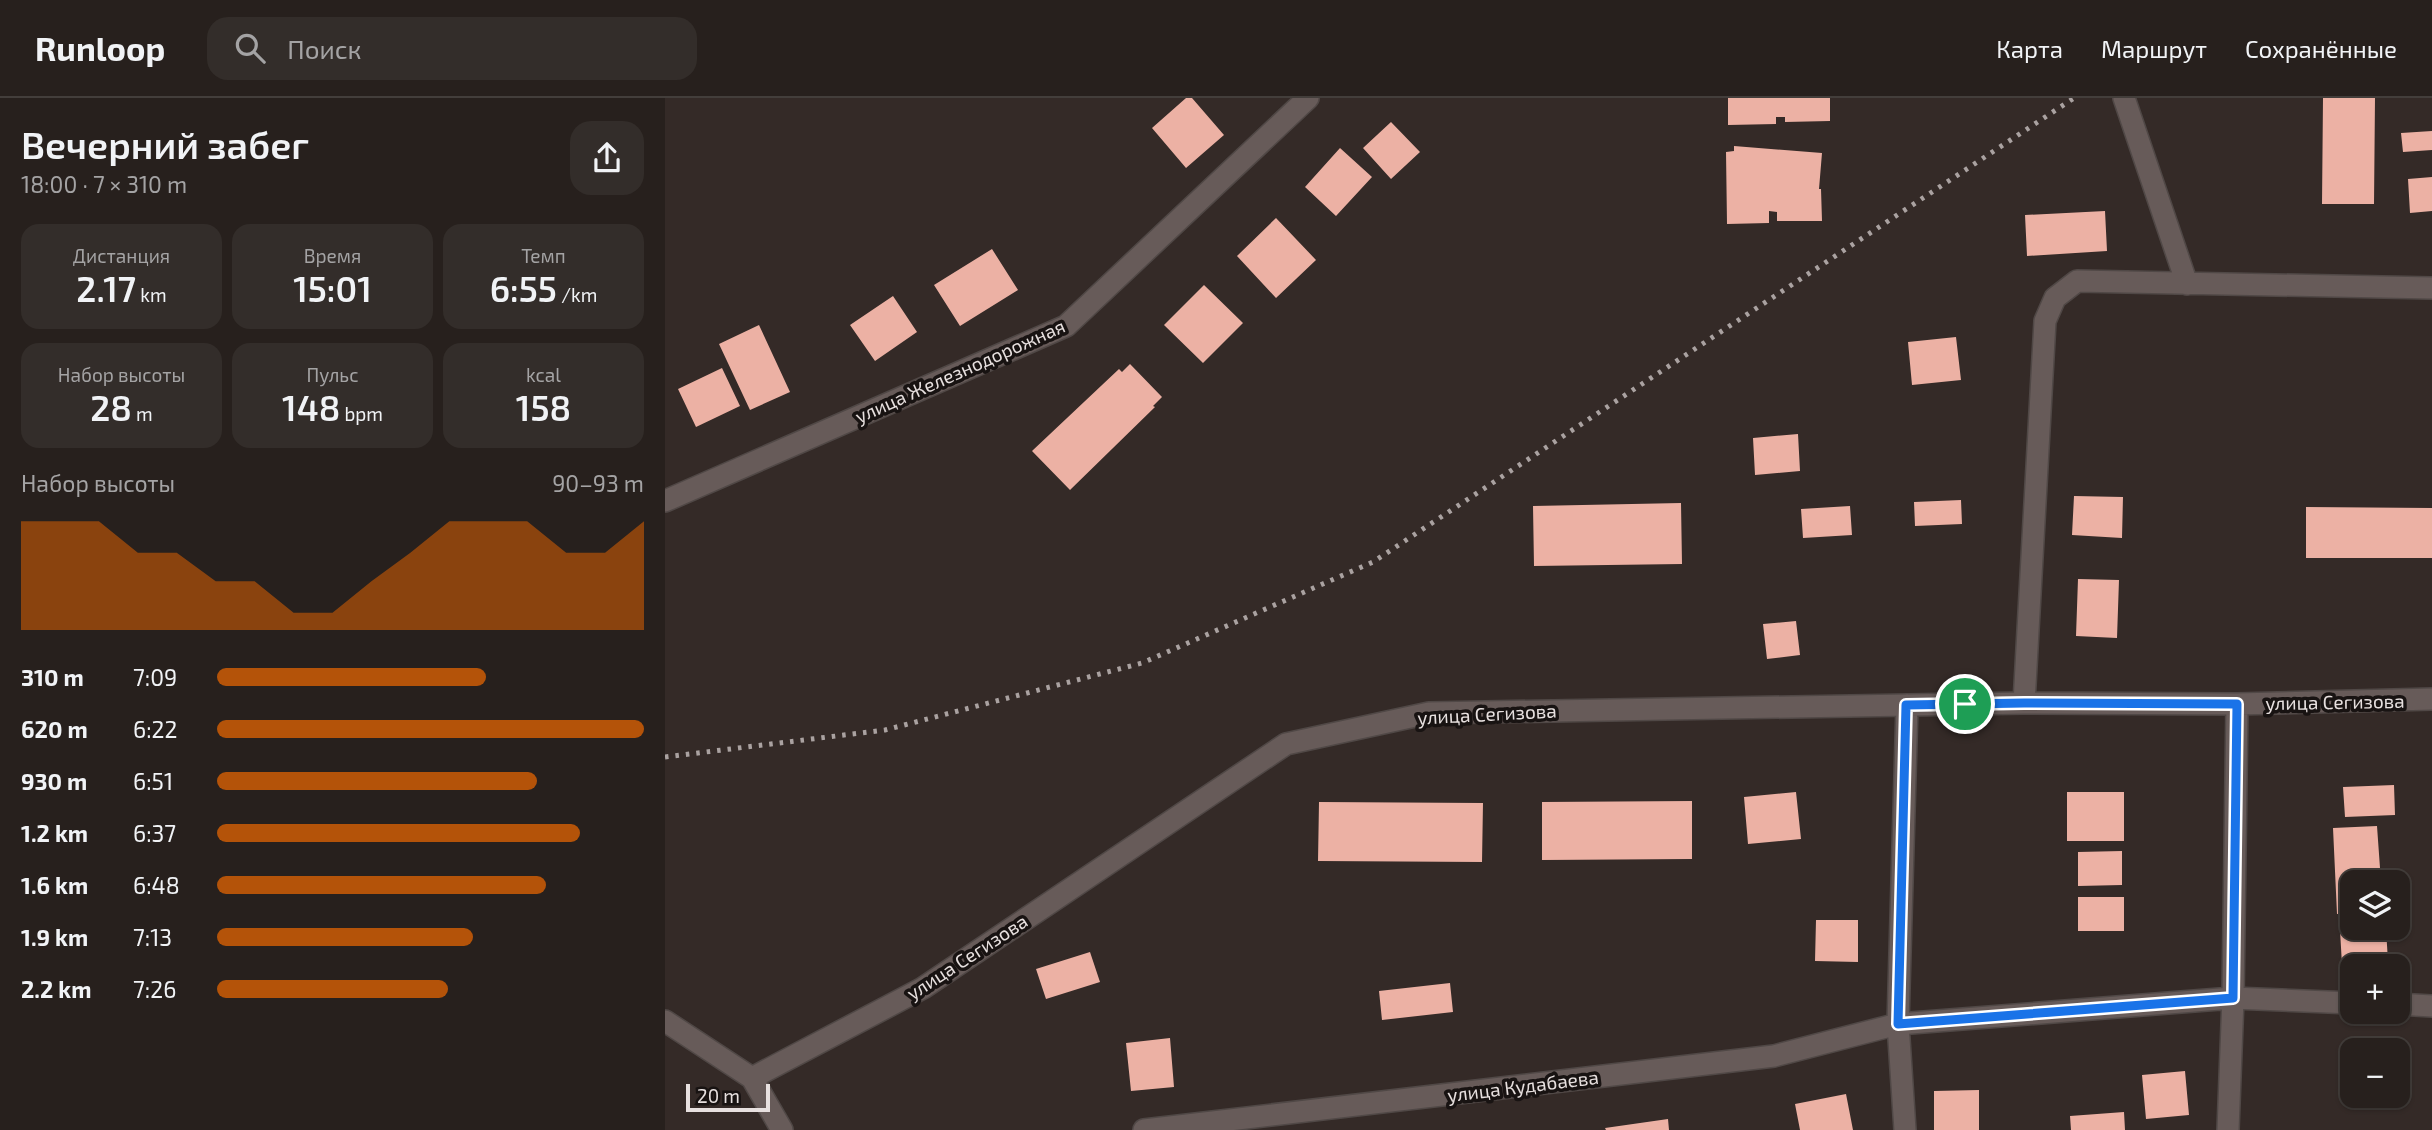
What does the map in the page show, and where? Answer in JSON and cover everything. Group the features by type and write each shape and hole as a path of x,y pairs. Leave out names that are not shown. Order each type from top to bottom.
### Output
{"street":[{"name":"улица Железнодорожная","path":"665,501 1066,326 1308,98"},
{"path":"2124,98 2187,284"},
{"path":"2024,703 2045,321 2055,298 2077,281 2432,288"},
{"name":"улица Сегизова","path":"752,1078 923,988 1286,744 1429,713 2024,703 2237,704 2432,699"},
{"name":"улица Сегизова","path":"2228,1130 2233,998 2237,704"},
{"path":"1905,1130 1898,1024 1906,705"},
{"name":"улица Кудабаева","path":"1144,1130 1774,1056 1898,1024 2233,998 2340,1002"},
{"path":"2410,1005 2432,1006"},
{"path":"665,1021 752,1078 782,1130"}],"building":[{"path":"1186,98 1192,98 1224,135 1186,168 1152,128"},
{"path":"1728,98 1830,98 1830,121 1785,122 1785,117 1776,117 1776,124 1728,125"},
{"path":"2323,98 2375,98 2374,204 2322,204"},
{"path":"1391,122 1420,152 1391,179 1363,148"},
{"path":"2432,131 2432,150 2403,152 2401,133"},
{"path":"1734,146 1822,153 1819,189 1822,221 1777,221 1777,212 1769,211 1769,223 1727,224 1726,152 1734,151"},
{"path":"1340,148 1372,177 1336,216 1305,187"},
{"path":"2432,177 2432,211 2410,213 2408,179"},
{"path":"2105,211 2107,251 2027,256 2025,215"},
{"path":"1276,218 1316,260 1276,298 1237,256"},
{"path":"992,249 1018,290 960,326 934,285"},
{"path":"1204,285 1243,323 1203,363 1164,325"},
{"path":"893,296 917,332 875,361 850,325"},
{"path":"759,325 790,392 750,410 719,344"},
{"path":"1956,337 1961,380 1912,385 1908,342"},
{"path":"1130,364 1162,397 1070,490 1032,451 1119,369 1122,372"},
{"path":"722,368 740,406 696,427 678,389"},
{"path":"1798,434 1800,471 1755,475 1753,438"},
{"path":"2074,496 2123,497 2122,538 2072,535"},
{"path":"1961,500 1962,524 1915,526 1914,502"},
{"path":"1681,503 1682,564 1534,566 1533,506"},
{"path":"1850,506 1852,535 1803,538 1801,509"},
{"path":"2306,507 2432,508 2432,558 2306,558"},
{"path":"2078,579 2119,580 2117,638 2076,636"},
{"path":"1796,621 1800,655 1767,659 1763,624"},
{"path":"2394,785 2395,815 2345,817 2343,787"},
{"path":"1796,792 1801,839 1748,844 1744,797"},
{"path":"2067,792 2124,792 2124,841 2067,841"},
{"path":"1692,801 1692,859 1542,860 1542,802"},
{"path":"1319,802 1483,803 1482,862 1318,861"},
{"path":"2377,826 2380,870 2340,870 2340,914 2337,914 2333,828"},
{"path":"2122,851 2122,885 2078,886 2078,852"},
{"path":"2078,897 2124,897 2124,931 2078,931"},
{"path":"1816,920 1858,920 1858,962 1815,961"},
{"path":"2341,940 2387,940 2388,954 2341,954"},
{"path":"1090,952 1100,982 1046,999 1036,969"},
{"path":"1450,983 1453,1012 1382,1020 1379,991"},
{"path":"1170,1038 1174,1087 1131,1091 1126,1043"},
{"path":"2185,1071 2189,1115 2146,1119 2142,1075"},
{"path":"1979,1090 1979,1130 1934,1130 1934,1091"},
{"path":"1846,1094 1853,1130 1800,1130 1795,1104"},
{"path":"2124,1112 2125,1130 2071,1130 2070,1116"},
{"path":"1668,1119 1669,1130 1605,1128"}],"railway":[{"path":"665,757 885,730 1142,663 1373,562 2074,98"}],"route":[{"path":"1965,704 2237,704 2233,998 1898,1024 1906,705 1965,704"}]}
